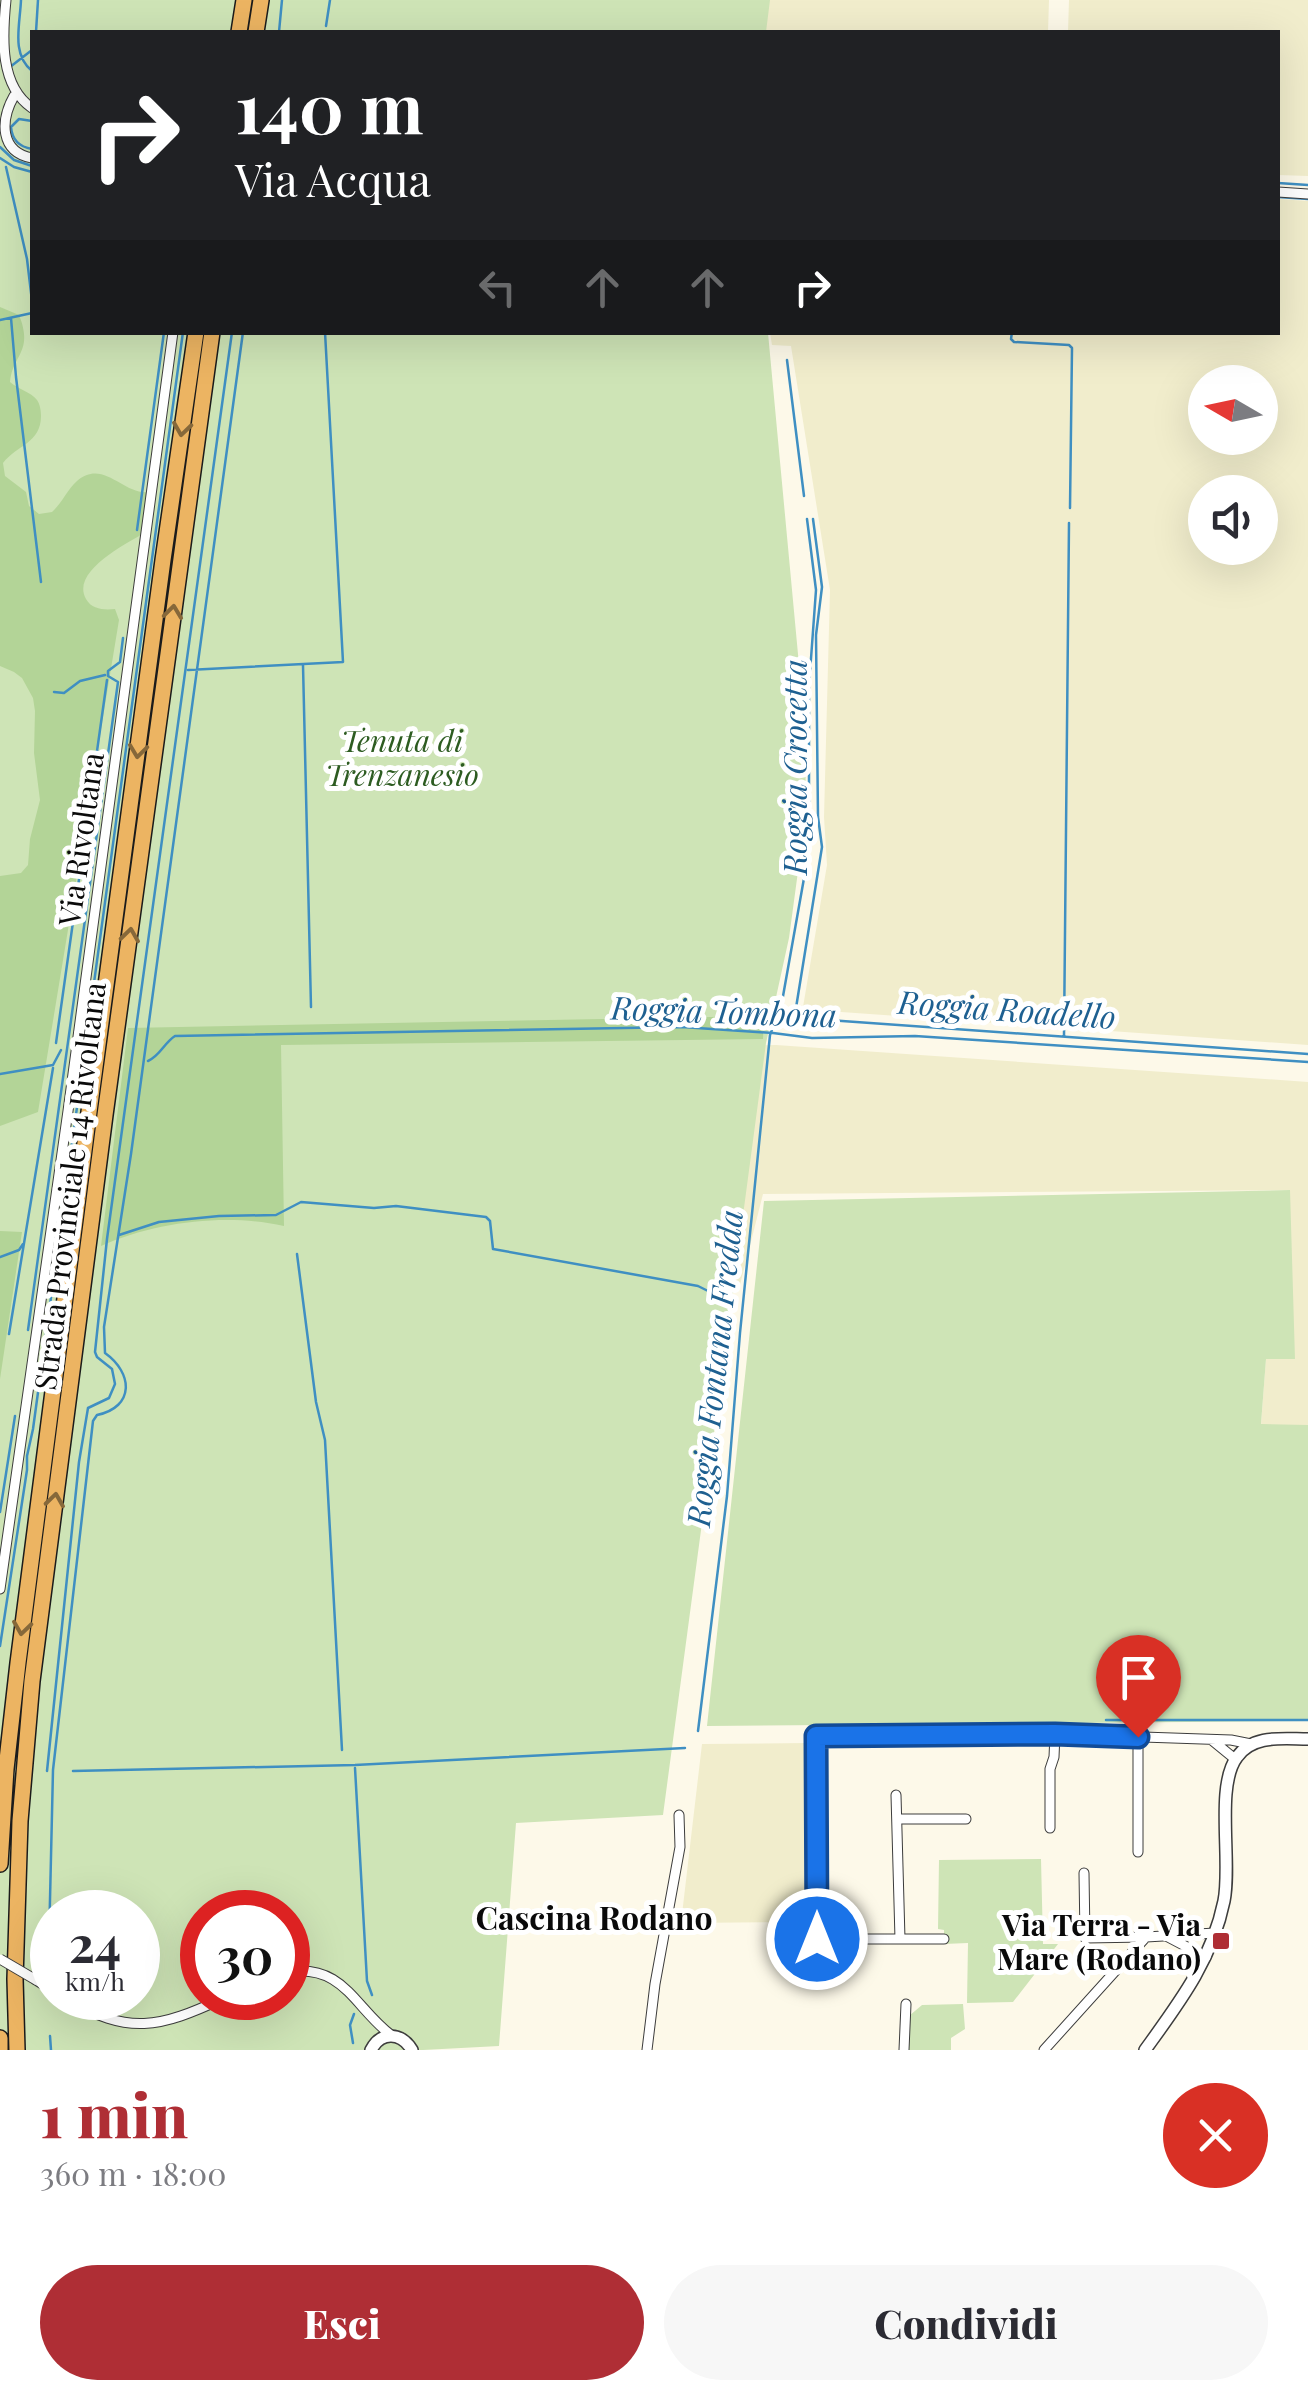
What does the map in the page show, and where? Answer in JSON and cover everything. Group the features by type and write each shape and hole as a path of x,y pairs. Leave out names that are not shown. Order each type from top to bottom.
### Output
{"highway":[{"path":"239,30 244,0"},
{"path":"256,30 261,0"},
{"name":"Strada Provinciale 14 Rivoltana","path":"0,1864 16,1676 162,560 196,335"},
{"name":"Strada Provinciale 14 Rivoltana","path":"17,2050 14,1979 20,1804 48,1550 212,335"},
{"path":"27,2050 25,1896 48,1550"},
{"path":"0,2038 0,2050"}],"street":[{"path":"6,0 2,63 14,96 30,107"},
{"path":"14,96 0,124 2,133 17,153 30,157"},
{"path":"1280,192 1308,194"},
{"name":"Via Rivoltana","path":"0,1589 173,335"},
{"path":"1050,1828 1050,1768 1055,1734"},
{"path":"944,1939 817,1939 816,1736 1055,1734 1251,1744"},
{"path":"1138,1737 1138,1852"},
{"path":"1211,1739 1234,1759"},
{"path":"1145,2050 1188,1992 1215,1933 1224,1901 1226,1784 1234,1759 1251,1744 1264,1739 1308,1739"},
{"path":"896,1795 900,1939"},
{"path":"640,2050 648,2046 680,1848 679,1815"},
{"path":"897,1819 966,1819"},
{"path":"1084,1873 1085,1938 1215,1933"},
{"path":"1166,1936 1206,1956"},
{"path":"1044,2050 1146,1938"},
{"path":"0,1959 30,1976"},
{"path":"310,1972 335,1980 352,1993 374,2022 402,2038 412,2050"},
{"path":"904,2050 906,2004"},
{"path":"122,2020 144,2024 180,2017"},
{"path":"371,2048 374,2022"},
{"path":"371,2048 391,2035"}],"shaded area":[{"path":"614,0 1049,0 1048,30 609,30"},
{"path":"1069,0 1308,0 1308,176 1280,175 1280,30 1068,30"},
{"path":"1280,199 1308,201 1308,1045 803,1007 827,865 824,817 830,590 791,346 772,345 770,335 1280,335"},
{"path":"776,1045 1308,1082 1308,1425 1261,1425 1266,1358 1294,1359 1289,1190 763,1194 740,1285 508,1228 286,1054"},
{"path":"808,1743 809,1922 681,1923 702,1744"}],"green space":[{"name":"Tenuta di Trenzanesio","path":"0,0 770,0 766,30 30,30 30,335 768,335 805,729 806,812 789,938 766,1043 663,1815 516,1823 499,2046 423,2050 0,2050"},
{"path":"0,307 19,315 23,327 23,345 10,382 34,397 41,410 40,425 33,438 3,463 5,476 26,492 29,506 39,514 52,512 77,481 87,475 105,475 131,489 150,492 146,532 93,568 83,589 89,603 115,609 119,620 38,1112 0,1126 0,876 21,873 28,865 40,800 33,698 22,678 0,666"},
{"path":"764,1016 763,1039 281,1045 284,1226 239,1220 191,1222 144,1231 101,1246 128,1028"},
{"path":"1290,1190 1295,1359 1266,1359 1261,1424 1308,1425 1308,1721 707,1726 764,1201"},
{"path":"0,1231 22,1232 0,1379"},
{"path":"1041,1859 1043,1944 1058,1944 1013,2002 967,2003 968,1943 944,1944 944,1930 938,1929 939,1860"},
{"path":"963,2004 965,2029 951,2038 951,2050 908,2050 909,2016 922,2005"}],"waterway":[{"path":"21,0 19,48 30,69"},
{"path":"36,30 38,0"},
{"path":"279,30 282,0"},
{"path":"326,26 330,0"},
{"path":"10,67 30,52"},
{"path":"30,121 19,119 11,127 17,142 30,148"},
{"path":"0,147 14,160 30,165"},
{"path":"0,158 30,171"},
{"path":"6,167 30,284"},
{"path":"1280,183 1308,185"},
{"path":"1280,197 1308,199"},
{"path":"0,320 30,313"},
{"path":"11,318 41,582"},
{"path":"137,530 164,335"},
{"path":"0,1646 183,335"},
{"name":"Roggia Tombona","path":"47,1771 88,1408 109,1398 115,1384 112,1369 95,1352 107,1239 232,335"},
{"path":"50,1890 53,1770 93,1421 118,1405 126,1388 121,1370 105,1353 104,1327 243,335"},
{"path":"188,670 343,662 325,335"},
{"path":"1012,335 1014,342 1072,348 1070,508"},
{"name":"Roggia Roadello","path":"787,360 804,496"},
{"name":"Roggia Crocetta","path":"807,519 816,590 809,686 811,839 780,1013 787,1011 814,1019 1308,1054"},
{"name":"Roggia Crocetta","path":"795,1014 822,847 818,817 816,635 822,587 813,519"},
{"path":"1064,1036 1069,523"},
{"path":"28,1330 118,682 108,676 108,671 120,662 123,638"},
{"path":"303,665 311,1007"},
{"path":"54,692 64,693 80,681 105,675"},
{"path":"56,1043 107,680"},
{"name":"Roggia Fontana Fredda","path":"698,1731 727,1496 770,1035 778,1013"},
{"name":"Roggia Tombona","path":"148,1061 175,1036 682,1027 812,1038 915,1036 1308,1062"},
{"name":"Roggia Tombona","path":"0,1074 53,1065 61,1050"},
{"path":"9,1334 53,1068"},
{"path":"119,1235 159,1222 276,1215 301,1202 396,1206 486,1217 490,1221 493,1249 698,1286 718,1296"},
{"path":"0,1257 19,1250 23,1244"},
{"path":"297,1254 316,1402 325,1440 342,1750"},
{"path":"0,1512 15,1416"},
{"path":"1106,1720 1308,1720"},
{"path":"73,1771 355,1765 685,1748"},
{"path":"355,1768 367,1981 372,1995"},
{"path":"353,2043 350,2025 354,2014"},
{"path":"50,2036 51,2050"}],"place":[{"name":"Via Terra - Via Mare (Rodano)","path":"1221,1941"}],"district":[{"name":"Cascina Rodano","path":"594,1916"}],"route":[{"path":"817,1939 816,1736 1138,1737"}]}
